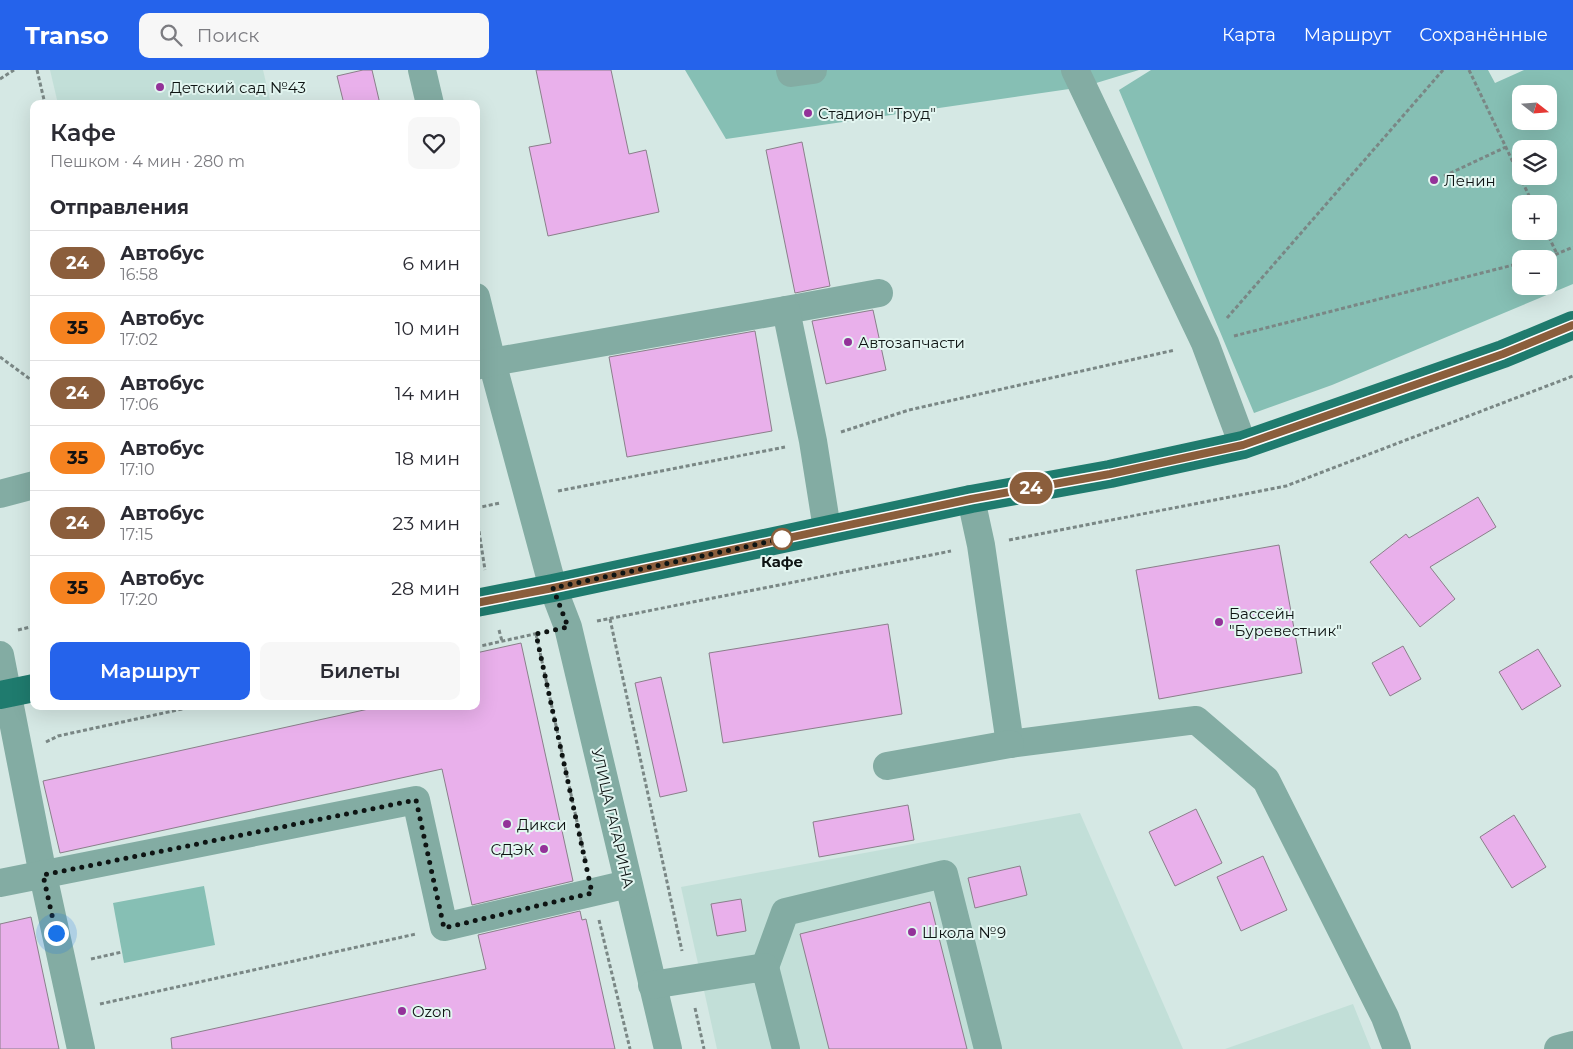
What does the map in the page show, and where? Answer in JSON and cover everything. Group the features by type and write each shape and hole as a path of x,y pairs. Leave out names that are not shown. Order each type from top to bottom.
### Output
{"main road":[{"path":"480,602 971,499 1110,474 1243,445 1503,354 1573,325"},
{"path":"4,694 30,689"}],"street":[{"path":"422,70 429,100"},
{"path":"790,70 791,73 813,70"},
{"path":"1075,70 1205,343 1243,445"},
{"path":"484,364 878,292"},
{"path":"786,310 814,441 827,529"},
{"name":"УЛИЦА ГАГАРИНА","path":"480,330 484,364 528,497 553,588 568,627 668,1049"},
{"path":"0,494 30,486"},
{"path":"971,499 981,545 1010,744"},
{"path":"0,655 4,694 21,756 43,875 81,1049"},
{"path":"887,766 1010,744 1196,720 1266,780 1385,1017 1397,1049"},
{"path":"0,883 416,800 444,928 628,884"},
{"path":"786,1049 765,967 785,912 944,874 988,1049"},
{"path":"652,985 765,967"},
{"path":"1558,1049 1573,1045"}],"path":[{"path":"0,79 14,70"},
{"path":"37,70 43,100"},
{"path":"1205,343 1443,70"},
{"path":"1469,70 1529,195"},
{"path":"1444,176 1506,147"},
{"path":"1557,254 1573,247"},
{"path":"480,507 814,441 909,410 1205,343 1512,264"},
{"path":"0,358 30,379"},
{"path":"480,645 1286,486 1573,376"},
{"path":"610,619 704,1049"},
{"path":"536,634 592,893 630,1049"},
{"path":"21,756 58,736 178,710"},
{"path":"98,1004 444,928"},
{"path":"88,960 122,952"}],"shaded area":[{"name":"Детский сад №43","path":"50,70 263,70 270,100 57,100"},
{"name":"Школа №9","path":"1080,813 1183,1049 717,1049 681,887"},
{"path":"1353,1004 1371,1049 1225,1049"}],"green space":[{"name":"Стадион \"Труд\"","path":"685,70 1139,70 1083,87 726,139"},
{"path":"1151,70 1488,70 1495,83 1524,70 1573,70 1573,284 1557,291 1557,250 1512,250 1512,295 1547,295 1332,385 1254,413 1119,90"},
{"path":"204,886 215,945 124,963 113,903"}],"building":[{"path":"363,70 372,70 379,100 343,100 337,76"},
{"path":"536,70 611,70 629,154 646,150 659,212 548,236 529,147 551,143"},
{"path":"802,142 830,286 795,293 766,150"},
{"name":"Автозапчасти","path":"873,310 886,370 826,384 812,321"},
{"path":"755,331 772,431 627,457 609,357"},
{"path":"1478,497 1496,527 1430,567 1455,599 1420,627 1370,562 1406,534 1409,538"},
{"name":"Бассейн \"Буревестник\"","path":"1279,545 1302,673 1159,699 1136,570"},
{"path":"888,624 902,714 723,743 709,653"},
{"path":"521,643 573,881 472,905 442,769 60,853 43,781 364,710 480,710 480,652"},
{"path":"1403,646 1421,679 1390,696 1372,663"},
{"path":"1538,649 1561,686 1522,710 1499,672"},
{"path":"661,677 687,791 660,797 635,683"},
{"path":"908,805 914,840 819,857 813,822"},
{"path":"1196,809 1222,863 1175,886 1149,832"},
{"path":"1514,815 1546,867 1512,888 1480,837"},
{"path":"1263,856 1287,910 1241,931 1217,877"},
{"path":"1020,866 1027,895 975,908 968,878"},
{"path":"741,899 746,931 717,936 711,904"},
{"path":"930,902 967,1049 829,1049 800,934"},
{"path":"580,911 582,920 586,919 615,1049 172,1049 171,1038 486,969 478,935"},
{"path":"31,917 59,1049 0,1049 0,924"}],"bus line":[{"name":"24","path":"480,602 971,499 1110,474 1243,445 1503,354 1573,325"}],"place":[{"name":"Детский сад №43","path":"160,87"},
{"name":"Стадион \"Труд\"","path":"808,113"},
{"name":"Ленин","path":"1434,180"},
{"name":"Автозапчасти","path":"848,342"},
{"name":"Кафе","path":"782,539"},
{"name":"Бассейн \"Буревестник\"","path":"1219,622"},
{"name":"Дикси","path":"507,824"},
{"name":"СДЭК","path":"544,849"},
{"name":"Школа №9","path":"912,932"},
{"name":"Ozon","path":"402,1011"}],"route":[{"path":"56,933 43,875 416,800 444,928 592,893 536,634 568,627 553,588 791,537 782,539"}]}
